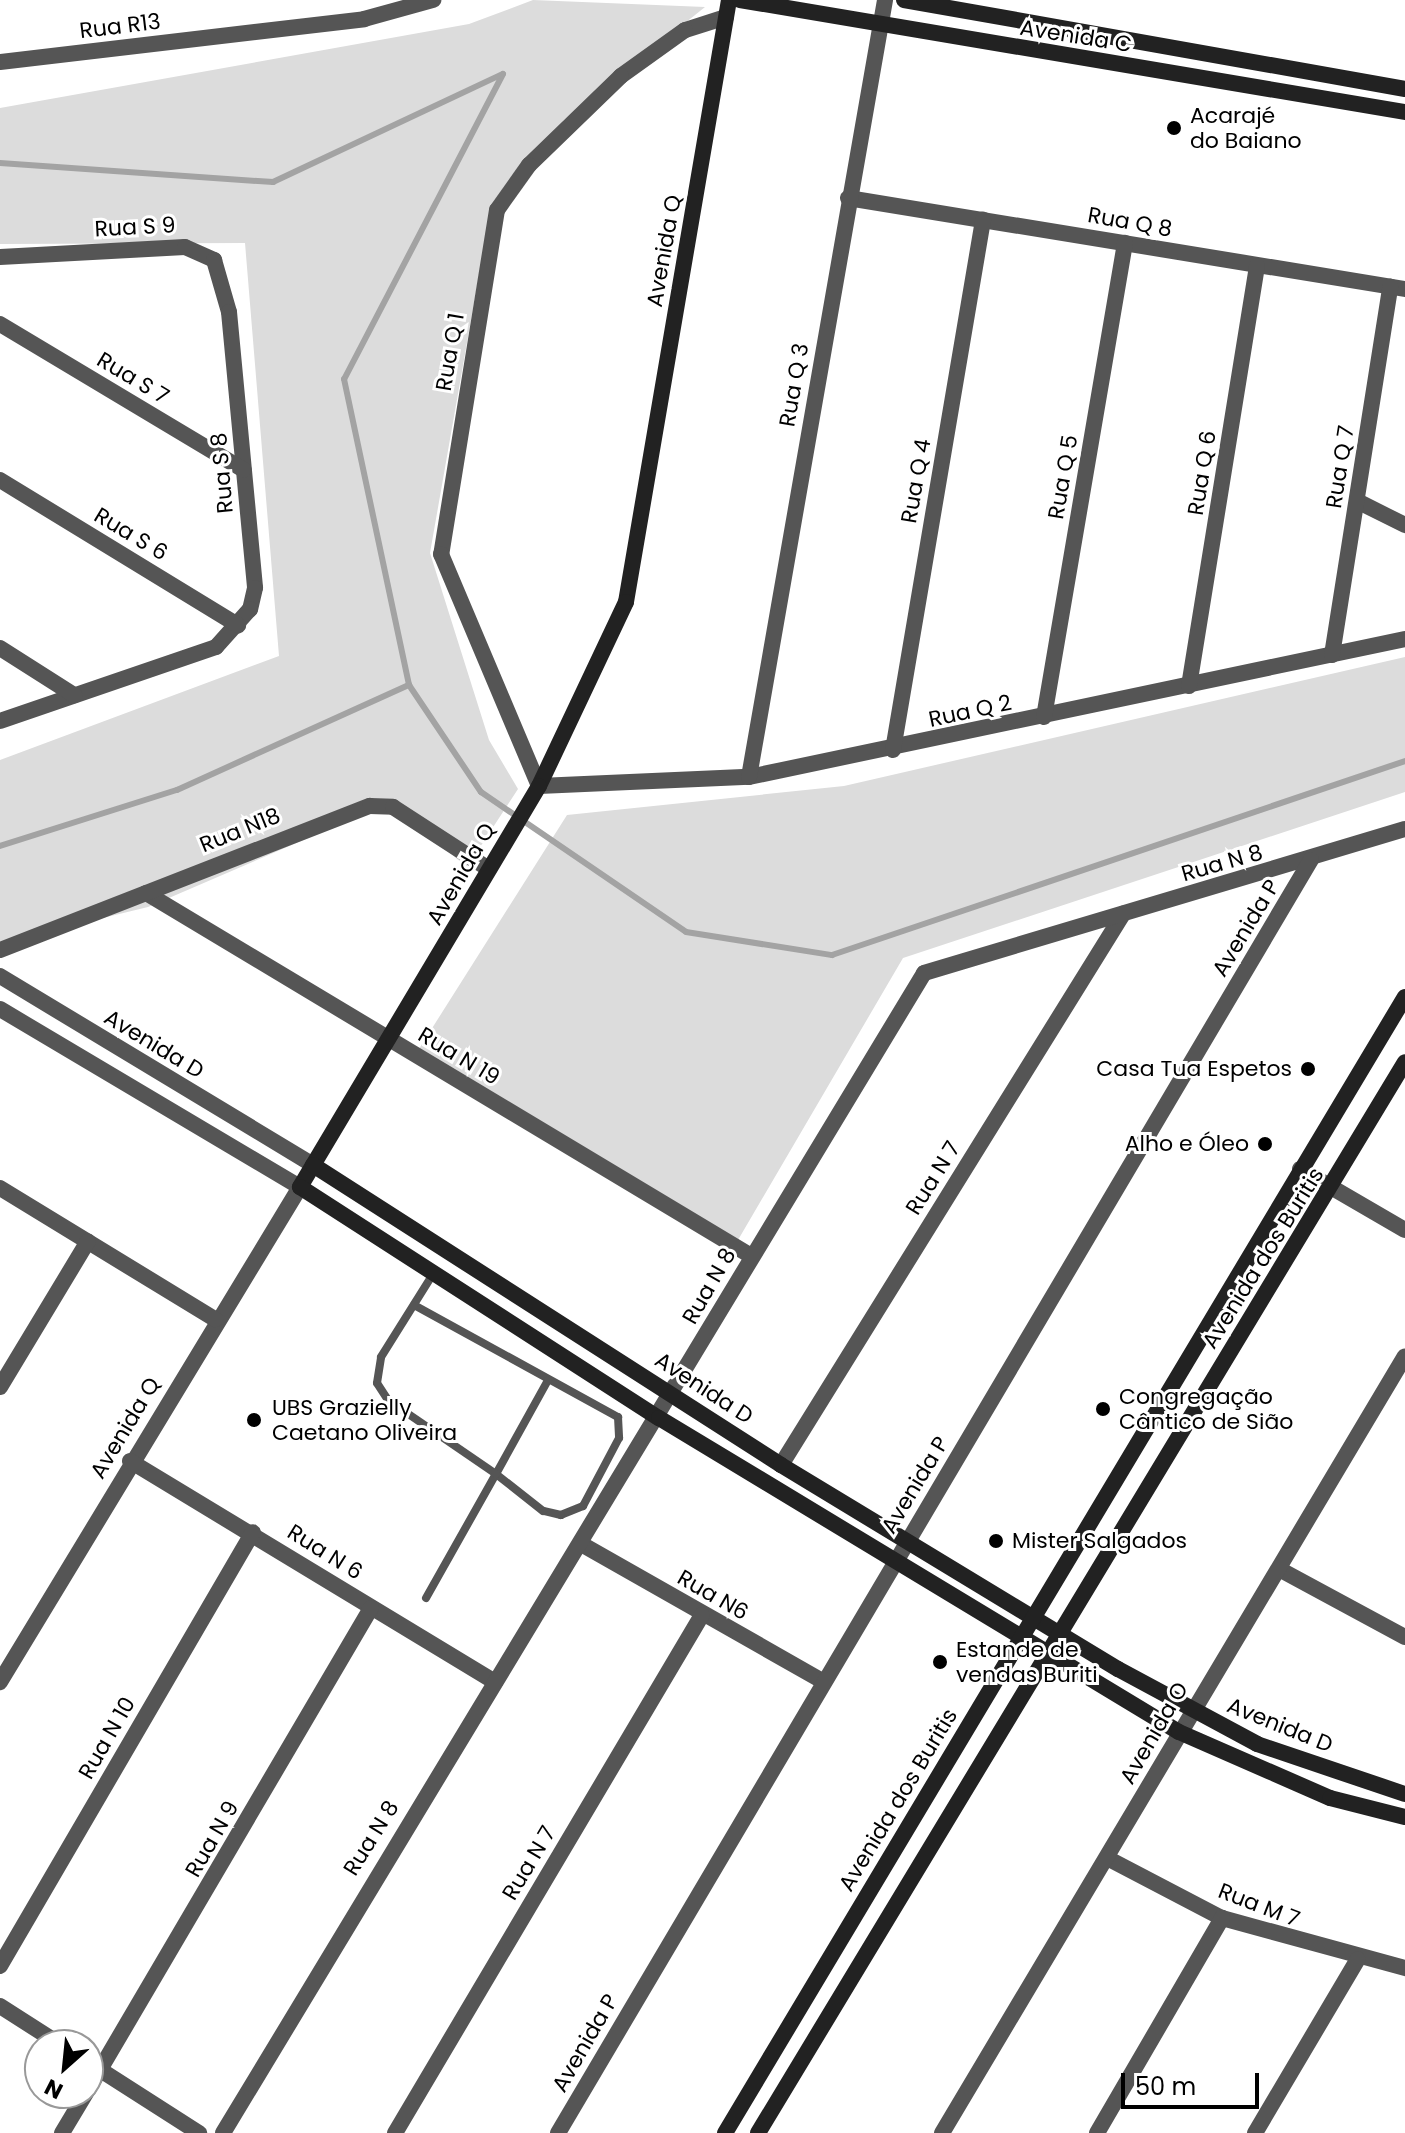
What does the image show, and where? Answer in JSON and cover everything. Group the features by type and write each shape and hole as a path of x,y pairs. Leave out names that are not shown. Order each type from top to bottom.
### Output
{"street":[{"name":"Rua R13","path":"0,62 364,19 433,0"},
{"name":"Avenida C","path":"740,0 1405,112"},
{"name":"Rua Q 3","path":"749,777 885,0"},
{"name":"Avenida C","path":"904,0 1405,89"},
{"name":"Avenida Q","path":"0,1682 215,1319 300,1187 386,1038 539,786 626,602 728,8"},
{"name":"Rua Q 1","path":"539,786 441,554 497,210 529,165 621,76 685,30 728,8"},
{"name":"Rua Q 8","path":"848,198 1398,288"},
{"name":"Rua Q 4","path":"893,750 983,220"},
{"name":"Rua Q 5","path":"1044,717 1125,243"},
{"name":"Rua S 9","path":"0,257 185,247 214,260 229,312"},
{"name":"Rua Q 6","path":"1189,686 1257,266"},
{"name":"Rua Q 7","path":"1332,655 1357,501 1398,288"},
{"name":"Rua S 8","path":"229,312 255,588 238,625"},
{"name":"Rua S 7","path":"0,324 244,470"},
{"name":"Rua S 6","path":"0,480 238,625"},
{"path":"1357,501 1405,525"},
{"path":"0,721 204,653 238,625"},
{"name":"Rua Q 2","path":"539,786 749,777 893,750 1405,639"},
{"path":"0,648 74,695"},
{"name":"Rua N18","path":"0,950 377,805 393,807 489,869"},
{"name":"Rua N 8","path":"223,2133 346,1918 583,1545 751,1256 924,973 1311,860 1405,829"},
{"name":"Avenida P","path":"558,2133 822,1681 896,1562 1311,860"},
{"name":"Rua N 19","path":"146,893 751,1256"},
{"name":"Rua N 7","path":"781,1465 1123,914"},
{"name":"Avenida D","path":"0,976 313,1165 781,1465 1192,1710 1257,1744 1405,1794"},
{"name":"Avenida dos Buritis","path":"725,2133 1021,1637 1031,1615 1405,997"},
{"name":"Avenida D","path":"0,1009 300,1187 659,1418 1179,1732 1330,1798 1405,1817"},
{"name":"Avenida dos Buritis","path":"758,2133 1043,1651 1059,1631 1333,1187 1405,1062"},
{"path":"1300,1169 1405,1230"},
{"path":"0,1188 215,1319"},
{"path":"0,1387 88,1241"},
{"name":"Avenida O","path":"942,2133 1405,1356"},
{"name":"Rua N 6","path":"130,1461 253,1532 371,1608 495,1682"},
{"name":"Rua N 10","path":"0,1966 253,1532"},
{"name":"Rua N6","path":"583,1545 822,1681"},
{"path":"1279,1569 1404,1634"},
{"name":"Rua N 9","path":"104,2049 371,1608"},
{"name":"Rua N 7","path":"395,2133 702,1615"},
{"name":"Rua M 7","path":"1107,1858 1222,1918 1358,1959 1405,1968"},
{"path":"1097,2133 1222,1918"},
{"path":"1255,2133 1358,1959"},
{"path":"0,2006 36,2029"},
{"path":"104,2072 199,2133"},
{"name":"Rua N 9","path":"62,2133 77,2109"}],"lane":[{"path":"414,1305 621,1425 583,1506 561,1515 543,1511 496,1474 388,1400 377,1383 381,1357 434,1273"},
{"path":"426,1598 548,1380"}],"shaded area":[{"path":"533,0 705,7 564,120 491,206 430,553 489,740 518,789 467,867 389,803 148,907 0,943 0,760 279,656 245,243 0,244 0,108 469,24"},
{"path":"1405,657 1405,792 903,958 738,1240 417,1052 567,815 844,786"}],"waterway":[{"path":"503,74 344,379 409,685 481,792 686,932 832,955 1405,761"},
{"path":"0,163 273,182 503,74"},
{"path":"0,846 177,790 409,685"}],"place":[{"name":"Acarajé do Baiano","path":"1174,128"},
{"name":"Casa Tua Espetos","path":"1308,1069"},
{"name":"Alho e Óleo","path":"1265,1144"},
{"name":"Congregação Cântico de Sião","path":"1103,1409"},
{"name":"UBS Grazielly Caetano Oliveira","path":"254,1420"},
{"name":"Mister Salgados","path":"996,1541"},
{"name":"Estande de vendas Buriti","path":"940,1662"}]}
